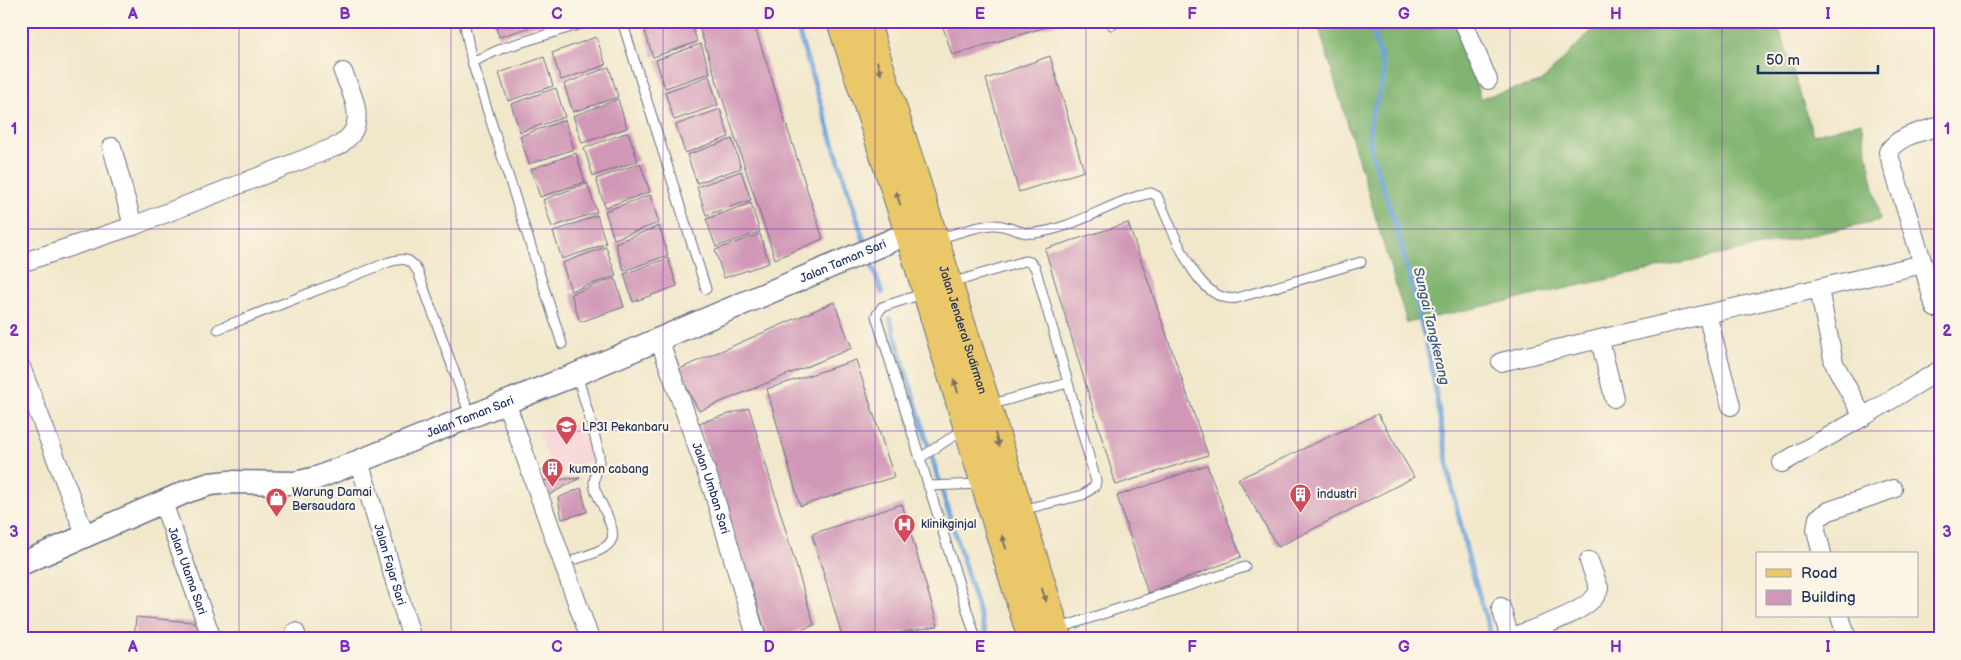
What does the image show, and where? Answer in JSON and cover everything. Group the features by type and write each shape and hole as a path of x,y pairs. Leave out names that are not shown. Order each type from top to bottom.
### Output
{"main road":[{"name":"Jalan Jenderal Sudirman","path":"841,21 922,236"},
{"name":"Jalan Jenderal Sudirman","path":"865,21 922,236 938,288 968,427 986,484 1048,636"},
{"name":"Jalan Jenderal Sudirman","path":"938,288 987,406 1018,511 1048,636"}],"street":[{"path":"1462,21 1488,80"},
{"path":"21,263 133,226 340,145 352,134 356,122 354,99 343,72"},
{"path":"1935,308 1888,152 1900,140 1940,126"},
{"path":"112,147 133,226"},
{"name":"Jalan Taman Sari","path":"21,564 210,484 229,482 295,483 317,478 577,374 659,339 922,236"},
{"path":"1501,362 1923,264"},
{"path":"1819,289 1834,364 1863,417"},
{"path":"1708,314 1731,406"},
{"name":"Jalan Umban Sari","path":"659,339 713,491 757,639"},
{"path":"1600,340 1614,398"},
{"path":"21,366 86,537"},
{"path":"1782,463 1940,370"},
{"path":"506,402 590,639"},
{"name":"Jalan Fajar Sari","path":"359,461 412,639"},
{"path":"1822,552 1816,530 1818,518 1829,511 1892,489"},
{"name":"Jalan Utama Sari","path":"162,503 212,639"},
{"path":"1501,607 1510,638 1572,613 1595,598 1599,588 1589,561"},
{"path":"1841,618 1846,639"}],"lane":[{"path":"464,21 472,62 562,344"},
{"path":"472,62 503,48 591,21"},
{"path":"622,21 706,289"},
{"path":"922,236 993,225 1034,233 1061,227 1115,205 1150,194 1157,196 1178,244 1194,272 1210,289 1222,298 1236,298 1360,262"},
{"path":"218,329 389,262 400,259 408,260 414,264 418,272 470,416"},
{"path":"976,639 931,486 876,316 882,307 1025,261 1033,264 1096,481 1095,486 1083,495 1018,511"},
{"path":"576,559 606,546 611,541 612,536 610,524 593,480 597,472 599,457 577,374"},
{"path":"987,406 1068,383"},
{"path":"922,457 968,427"},
{"path":"931,486 986,484"},
{"path":"1048,636 1245,567"}],"shaded area":[{"name":"LP3I Pekanbaru","path":"579,419 594,459 554,474 539,433"}],"green space":[{"path":"1317,21 1460,21 1480,98 1541,82 1601,21 1777,21 1813,135 1861,122 1880,220 1407,323"}],"building":[{"path":"494,21 547,21 547,22 499,37"},
{"path":"666,21 691,21 697,42 653,57 644,29"},
{"path":"697,21 753,21 823,239 775,259"},
{"path":"941,21 1063,21 1063,22 952,55"},
{"path":"596,37 606,65 561,80 552,53"},
{"path":"701,44 710,73 665,88 656,60"},
{"path":"1050,56 1084,171 1019,192 986,79"},
{"path":"544,57 553,86 508,101 499,73"},
{"path":"609,67 618,97 573,112 564,84"},
{"path":"709,76 718,105 674,120 665,92"},
{"path":"556,88 565,117 520,132 511,104"},
{"path":"618,99 627,128 582,143 573,116"},
{"path":"720,109 729,137 685,153 676,125"},
{"path":"565,120 574,149 529,164 520,136"},
{"path":"628,132 638,161 593,176 584,148"},
{"path":"732,139 741,168 697,183 687,155"},
{"path":"576,153 585,182 540,197 531,169"},
{"path":"640,163 650,192 605,207 596,179"},
{"path":"741,171 751,200 706,215 697,187"},
{"path":"587,183 597,212 552,227 543,200"},
{"path":"650,195 659,223 614,239 605,211"},
{"path":"751,203 760,232 716,247 706,219"},
{"path":"597,215 606,244 562,259 553,232"},
{"path":"1128,223 1208,455 1116,485 1045,249"},
{"path":"659,226 668,255 624,271 615,243"},
{"path":"760,234 769,263 724,278 715,250"},
{"path":"606,247 616,276 571,291 562,263"},
{"path":"668,258 677,286 633,302 624,274"},
{"path":"615,278 624,307 580,322 571,294"},
{"path":"834,302 852,348 699,411 677,370"},
{"path":"856,360 894,477 800,506 767,389"},
{"path":"749,408 814,625 776,639 768,639 699,423"},
{"name":"industri","path":"1378,414 1414,477 1278,547 1238,479"},
{"path":"1207,465 1241,557 1148,593 1117,496"},
{"name":"kumon cabang","path":"580,478 549,495 540,481"},
{"path":"581,488 587,512 562,519 558,498"},
{"path":"902,504 938,626 863,639 843,639 812,534"},
{"path":"136,617 203,623 201,639 134,639"}],"waterway":[{"path":"795,21 864,241"},
{"name":"Sungai Tangkerang","path":"1369,21 1384,72 1371,118 1369,137 1372,155 1397,229 1424,334 1432,369 1450,479 1469,561 1492,639"},
{"path":"871,262 882,293"},
{"path":"890,319 987,639"}],"place":[{"name":"LP3I Pekanbaru","path":"566,446"},
{"name":"kumon cabang","path":"553,488"},
{"name":"industri","path":"1301,513"},
{"name":"Warung Damai Bersaudara","path":"276,518"},
{"name":"klinikginjal","path":"905,543"}]}
